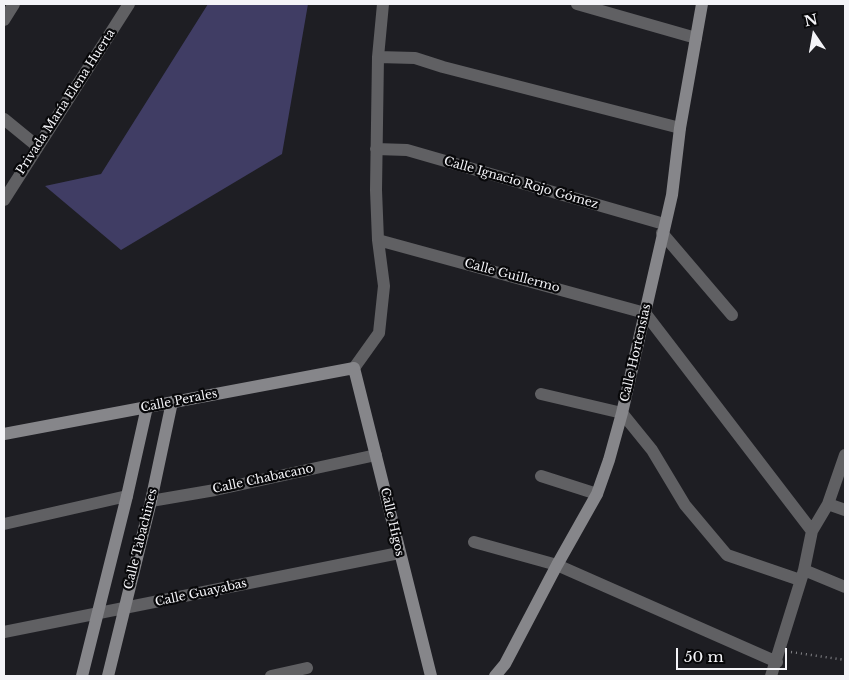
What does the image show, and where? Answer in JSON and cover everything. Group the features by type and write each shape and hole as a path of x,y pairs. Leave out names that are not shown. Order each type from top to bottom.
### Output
{"street":[{"path":"4,20 14,4"},
{"name":"Privada María Elena Huerta","path":"4,200 129,4"},
{"path":"354,368 379,333 384,286 378,240 376,149 378,56 383,4"},
{"path":"577,4 696,38"},
{"name":"Calle Hortensias","path":"495,676 505,664 597,494 622,413 672,194 680,128 702,4"},
{"path":"378,56 415,58 443,67 680,128"},
{"path":"4,119 37,146"},
{"name":"Calle Ignacio Rojo Gómez","path":"376,149 407,150 663,229"},
{"path":"663,229 732,314"},
{"name":"Calle Guillermo","path":"378,240 646,313"},
{"path":"646,313 812,531"},
{"name":"Calle Perales","path":"4,434 354,368"},
{"name":"Calle Higos","path":"354,368 431,676"},
{"path":"541,394 622,413 652,450 685,505 727,555 845,587"},
{"name":"Calle Tabachines","path":"108,676 151,501 172,402"},
{"name":"Calle Tabachines","path":"82,676 147,407"},
{"name":"Calle Chabacano","path":"151,501 215,490 376,455"},
{"path":"771,676 802,575 812,531 828,504 845,455"},
{"path":"541,476 597,494"},
{"path":"4,524 127,496"},
{"path":"828,504 845,510"},
{"path":"474,542 557,565 778,656"},
{"name":"Calle Guayabas","path":"4,632 399,553"},
{"path":"270,676 306,668"}],"path":[{"path":"778,656 845,660"}],"shaded area":[{"path":"208,4 308,4 282,154 121,250 45,186 101,174"}]}
